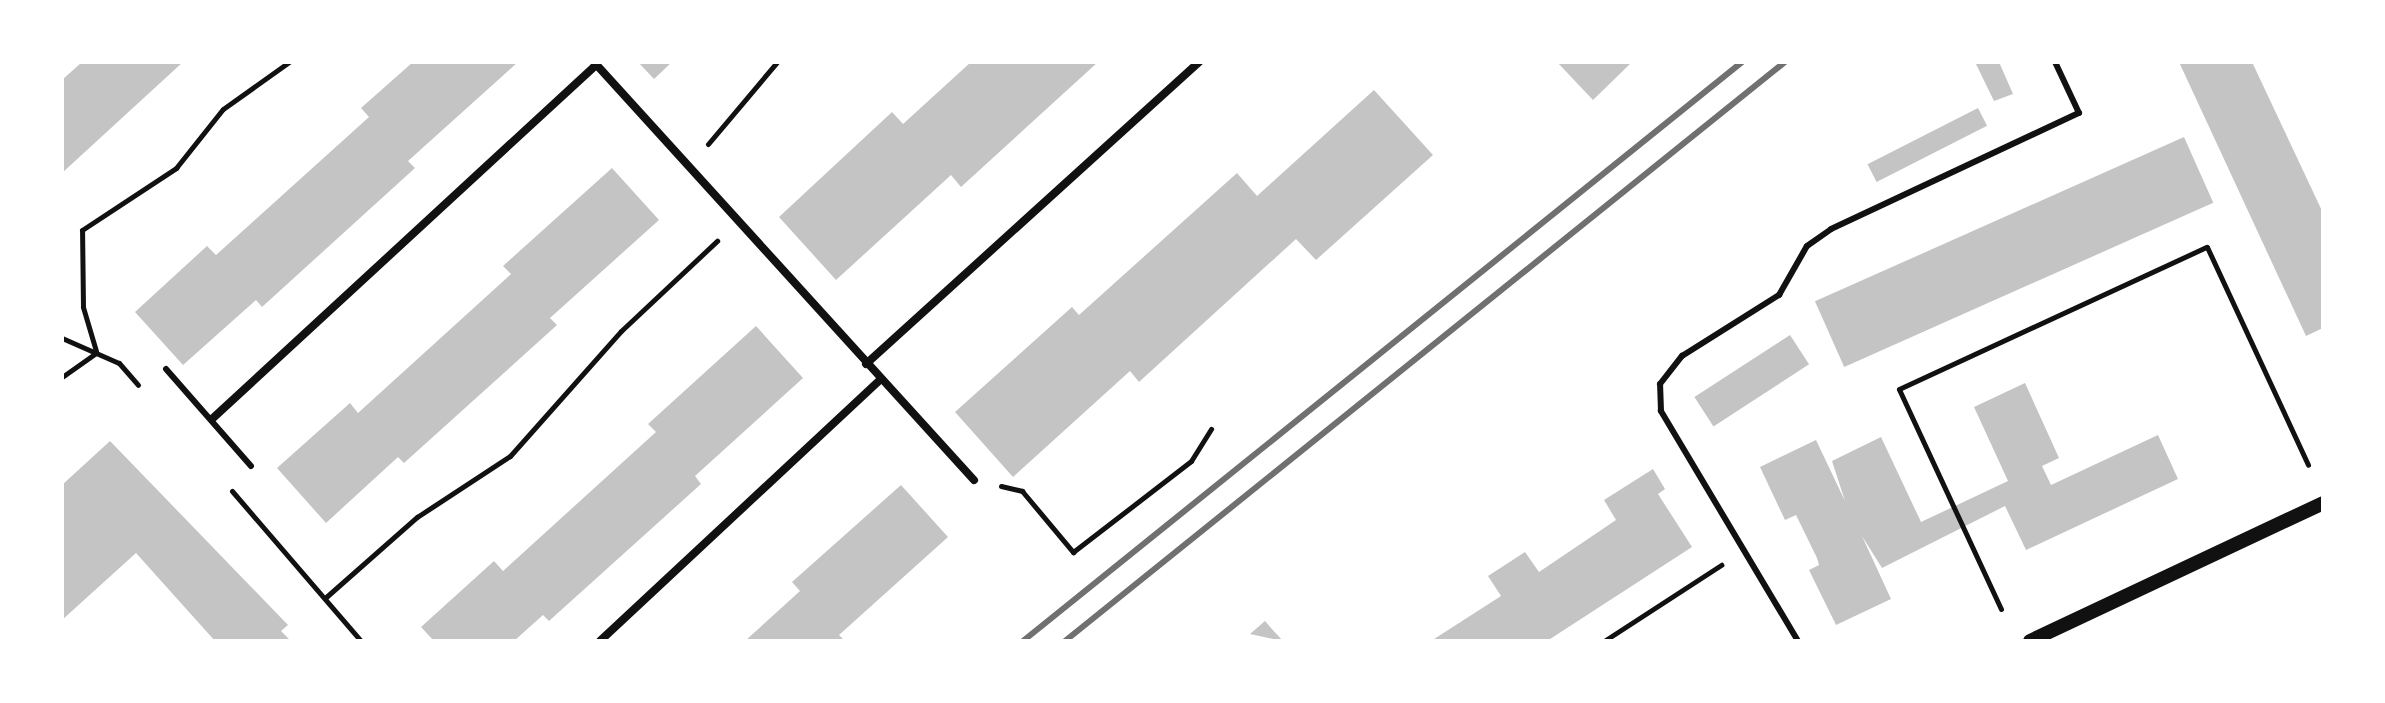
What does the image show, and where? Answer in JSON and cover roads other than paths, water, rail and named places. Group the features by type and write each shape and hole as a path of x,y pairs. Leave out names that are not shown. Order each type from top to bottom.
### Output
{"street":[{"path":"866,364 1199,62"},
{"path":"212,419 595,64 974,480"},
{"path":"600,641 881,379"},
{"path":"2030,641 2323,503"}],"lane":[{"path":"1798,641 1661,411 1660,384 1682,356 1779,295 1807,246 1831,229 2079,113 2055,62"},
{"path":"166,369 251,466"}],"railway":[{"path":"1023,641 1742,62"},
{"path":"1065,641 1785,62"}]}
